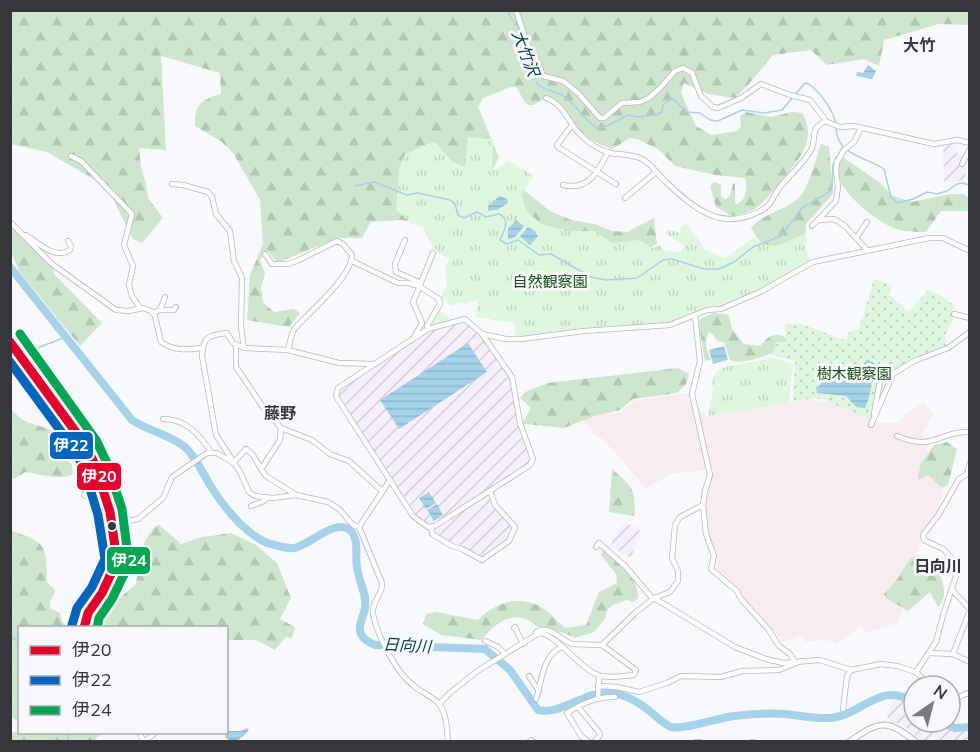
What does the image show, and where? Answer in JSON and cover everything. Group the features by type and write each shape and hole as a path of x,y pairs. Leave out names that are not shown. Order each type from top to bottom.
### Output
{"main road":[{"path":"849,741 871,728 884,725 894,726 916,741"}],"street":[{"path":"516,10 528,46 543,76 563,81 578,93 600,118 604,118 622,103 640,102 649,98 678,69 687,69 692,73 701,96 713,107 718,108 741,98 761,84 790,95 806,98 813,102 825,121 840,127 854,126 934,144 957,140 969,143"},
{"path":"546,98 558,103 578,133 592,145 609,153 635,156 645,160 700,211 733,220 745,218 766,208 774,200 778,189 812,149 813,132 825,121"},
{"path":"572,125 558,147 616,184"},
{"path":"812,226 836,201 837,162 854,142 861,128"},
{"path":"962,164 969,149"},
{"path":"563,185 575,188 595,177 609,153"},
{"path":"71,156 81,161 132,214 124,245 132,266 129,285 132,296 140,308"},
{"path":"625,198 656,172"},
{"path":"172,184 208,192 212,197 216,214 230,231 234,261 242,278 241,327 244,348"},
{"path":"818,220 834,219 845,226 867,250"},
{"path":"10,222 52,264 116,310 129,311 140,308 153,313 161,342 165,345 174,349 202,348"},
{"path":"856,238 867,222"},
{"path":"21,232 49,250 60,254 71,249 68,241"},
{"path":"483,334 506,339 656,327 695,316 707,310 721,309 760,292 812,263 929,238 943,238 969,251"},
{"path":"405,240 395,264 396,272 420,285"},
{"path":"265,255 272,264 287,264 337,241 343,244 352,255 352,261 326,297 293,330 288,350"},
{"path":"413,339 422,323 411,298 420,285 433,253"},
{"path":"352,261 398,283 419,286 439,299 440,304 428,329"},
{"path":"160,310 165,297"},
{"path":"153,313 160,310 174,310 176,307"},
{"path":"954,314 969,318"},
{"path":"695,316 700,362 692,394 710,475 703,505 706,534 714,556 711,569 736,591 770,630 779,646 790,654 795,662"},
{"path":"465,320 483,334 512,377 520,423 533,459 530,465 431,527 415,519 336,395 338,388 428,329 465,320"},
{"path":"870,425 893,374 914,361 948,348 969,332"},
{"path":"374,364 354,365 288,350 244,348 236,345 227,333 212,335 205,341 202,348 203,367 216,435 252,495 267,497 296,495 331,503 353,525 359,527 382,584 382,592 373,609 385,648 411,684 439,704 446,719 448,741"},
{"path":"10,341 86,446 95,465 111,515 117,561 102,593 88,613 84,626"},
{"path":"236,345 236,367 263,407 281,428 312,440 330,454 349,461 382,491"},
{"path":"873,419 882,370"},
{"path":"163,419 172,419 185,424 212,452 233,462"},
{"path":"261,469 280,440 281,428"},
{"path":"897,436 920,443 969,432"},
{"path":"233,462 246,449 253,455 266,476 296,495"},
{"path":"80,501 86,500 86,496 95,493 93,477 111,515 124,522 138,519 163,498 172,477 212,452"},
{"path":"596,547 599,543 626,566 654,598 735,647 773,661 820,660 851,670 881,664 916,672 936,642 957,576 955,563 943,549 924,540 923,535 939,514 959,479 967,474 969,463"},
{"path":"359,527 390,480"},
{"path":"431,527 432,534 482,560 509,542 515,526 495,504 490,491"},
{"path":"251,506 264,501 267,497"},
{"path":"602,645 635,613 654,598 670,592 678,582 678,572 672,558 676,523 682,516 703,505"},
{"path":"953,591 969,609 953,654"},
{"path":"514,628 516,627 523,644"},
{"path":"439,704 462,682 523,644 535,634 542,629 554,632 572,644 602,645 636,670 634,675 599,676 547,634 535,634"},
{"path":"485,641 498,647 503,655"},
{"path":"536,699 545,664 552,654 562,647"},
{"path":"929,653 953,654 969,662"},
{"path":"598,687 617,687 639,692 681,676 721,677 742,672 779,670 803,661"},
{"path":"843,709 847,676 851,670"},
{"path":"529,676 539,691"},
{"path":"598,697 599,676"},
{"path":"589,741 581,736 567,713 586,701 598,697 615,698"},
{"path":"578,707 599,732 600,735 594,741"}],"shaded area":[{"path":"955,142 956,152 963,157 961,166 967,169 964,180 946,182 944,181 943,144"},
{"path":"464,321 483,338 509,374 519,424 531,458 529,463 429,526 414,515 411,506 338,397 338,391 429,331"},
{"path":"688,393 705,417 806,399 828,402 877,423 897,423 923,403 934,414 922,433 943,493 936,513 922,534 898,623 865,633 862,626 836,644 832,641 820,640 806,642 801,635 782,642 774,630 743,597 739,588 716,568 718,559 709,536 708,516 704,503 711,473 705,470 671,474 646,488 603,439 594,434 579,416 607,407 614,415 634,401"},
{"path":"488,495 512,527 507,541 481,558 434,534 435,529"},
{"path":"624,523 638,527 641,534 630,557 611,547 613,537"},
{"path":"892,698 902,699 902,725 887,720"},
{"path":"962,728 969,728 969,737 957,741 921,741 913,734 962,734"}],"green space":[{"path":"969,10 970,25 939,24 884,40 879,66 864,59 827,65 811,50 773,55 735,98 708,94 684,83 681,93 696,126 712,135 737,131 741,126 740,116 746,112 771,117 792,112 802,113 808,132 800,157 755,209 740,215 730,216 716,207 710,186 714,182 721,185 721,196 725,200 730,196 735,183 736,204 744,197 745,178 715,175 675,166 658,149 637,139 630,138 612,149 593,141 581,132 559,103 542,100 533,105 526,104 516,87 483,98 478,107 499,157 482,191 453,192 455,212 494,241 517,252 553,248 600,258 617,258 563,248 539,239 516,226 499,209 488,186 507,180 516,184 550,211 571,220 595,224 612,231 627,232 654,218 657,244 644,252 660,245 670,264 706,281 722,269 759,260 768,254 751,228 762,218 797,200 813,170 821,144 829,147 833,194 806,224 803,255 805,262 758,291 723,305 704,308 688,317 684,298 672,283 662,292 650,292 633,299 628,312 562,319 543,293 510,288 487,291 454,303 444,297 451,283 450,269 453,257 432,240 425,225 401,220 371,222 362,238 337,238 280,262 275,260 267,250 260,260 265,274 261,288 263,302 274,312 294,309 300,313 289,327 247,320 250,275 263,244 260,200 233,153 222,142 195,126 196,113 200,104 208,98 221,94 220,73 161,56 166,150 139,148 148,198 163,218 142,243 133,239 113,199 95,180 47,152 11,144 10,11"},
{"name":"自然観察園","path":"468,137 493,139 492,171 509,161 534,176 521,194 527,212 543,225 570,231 595,231 612,243 639,240 652,248 679,253 684,248 683,244 665,232 670,230 680,233 681,226 688,224 705,250 725,258 753,238 761,243 774,246 806,234 806,248 811,262 759,292 720,308 668,324 515,338 515,323 476,317 478,299 452,306 444,301 441,297 447,284 445,268 450,259 433,246 424,228 410,223 396,210 399,171 403,156 423,145 435,142 453,162 465,167"},
{"path":"841,156 879,182 893,196 912,202 950,194 964,194 969,198 969,211 941,211 926,232 904,231 889,226 865,210 844,188 838,175 835,157"},
{"path":"10,228 30,237 54,264 54,274 102,323 80,346 19,271 11,252"},
{"name":"樹木観察園","path":"874,279 892,285 889,295 909,311 928,290 939,294 956,307 953,311 954,318 945,335 946,346 894,370 870,420 822,399 813,398 793,402 795,361 772,355 776,342 786,342 785,324 801,324 845,340 850,331 859,329"},
{"path":"438,310 452,320 430,326 429,325"},
{"path":"713,313 729,315 732,329 744,344 760,346 773,335 779,335 788,341 801,360 782,350 749,361 730,360 724,342 717,341 709,332 706,342 711,360 705,361 699,324 700,319"},
{"path":"772,358 793,364 789,403 709,416 713,389 712,379 718,370"},
{"path":"678,368 689,374 686,384 677,393 633,399 620,410 594,416 564,428 524,424 523,422 531,408 520,398 525,392 548,383"},
{"path":"10,408 25,421 59,435 65,448 65,459 72,465 73,474 56,477 25,472 11,479"},
{"path":"947,442 957,449 948,485 942,488 928,475 918,480 920,465 934,445"},
{"path":"612,469 631,489 634,516 609,512"},
{"path":"158,524 181,544 202,537 231,533 256,545 277,563 291,598 280,619 295,627 292,638 286,637 275,650 256,640 228,640 228,626 89,626 95,608 109,594 122,596 136,584 144,544"},
{"path":"11,530 33,539 45,552 47,582 55,590 50,608 60,613 62,621 67,626 18,626 18,721 10,717"},
{"path":"603,550 631,577 635,583 638,598 633,602 627,600 613,605 607,610 605,619 594,632 575,638 565,633 539,627 526,619 512,618 500,622 481,640 441,635 423,624 426,614 436,612 478,620 497,606 519,601 539,606 565,628 586,625 599,592 617,583 616,574 601,555"},
{"path":"917,555 924,557 936,568 944,593 938,607 930,592 908,611 886,598 884,594 910,559"},
{"path":"11,732 18,732 18,734 100,734 94,741 11,742"}],"water":[{"path":"868,65 876,71 872,79 856,76 857,72 863,73"},
{"path":"500,196 507,199 508,203 497,210 488,211 488,206"},
{"path":"516,220 524,226 515,237 508,239 508,229"},
{"path":"528,227 538,236 530,245 520,236"},
{"path":"468,343 487,372 399,429 380,400"},
{"path":"724,346 728,360 713,364 709,350"},
{"path":"867,359 880,367 868,365 872,379 865,408 856,407 846,396 817,393 816,387 820,386 821,374 864,364"},
{"path":"429,492 436,503 426,509 419,498"},
{"path":"437,504 443,515 434,521 427,510"},
{"path":"247,728 249,730 235,741 225,737 228,731 241,731"}],"waterway":[{"name":"大竹沢","path":"509,10 509,15 519,28 517,39 538,85 565,97 597,128 607,126 628,115 638,117 656,115 662,112 663,105 672,98 687,112 700,113 710,120 718,121 742,110 764,113 782,110 805,83 822,97 836,124"},
{"name":"大竹沢","path":"836,129 838,138 847,150 884,169 891,197 898,203 927,192 937,194 947,191 957,184 970,185"},
{"path":"355,186 374,182 407,195 418,193 450,200 455,204 458,215 464,218 477,212 486,217 499,214 506,222 500,240 507,244 518,240 539,255 551,254 591,277 606,280 637,278 663,260 672,259 704,269 719,269 734,262 753,247 781,236 802,208 829,192 832,186 833,165 842,148"},
{"name":"日向川","path":"10,267 132,420 185,447 196,460 221,501 247,530 266,542 291,548 300,546 331,529 339,527 352,532 365,603 360,631 364,638 375,645 485,649 510,670 538,710 556,709 590,696 614,693 637,702 671,727 684,727 727,717 753,714 830,718 841,716 882,697 892,695 902,697"},
{"path":"20,350 37,348 66,337"},
{"path":"10,353 13,350"},
{"path":"10,636 18,641"},
{"name":"日向川","path":"962,728 970,727"},
{"path":"67,734 69,742"}],"transit line":[{"name":"伊24","path":"20,334 96,440 106,461 122,509 129,564 112,599 99,618 97,626"},
{"name":"伊20","path":"10,342 86,446 95,465 110,512 117,561 102,593 88,613 85,626"},
{"name":"伊22","path":"10,362 76,452 84,469 98,515 105,559 92,587 77,608 72,625"}],"district":[{"name":"大竹","path":"919,45"},
{"name":"藤野","path":"280,413"},
{"name":"日向川","path":"938,566"}]}
